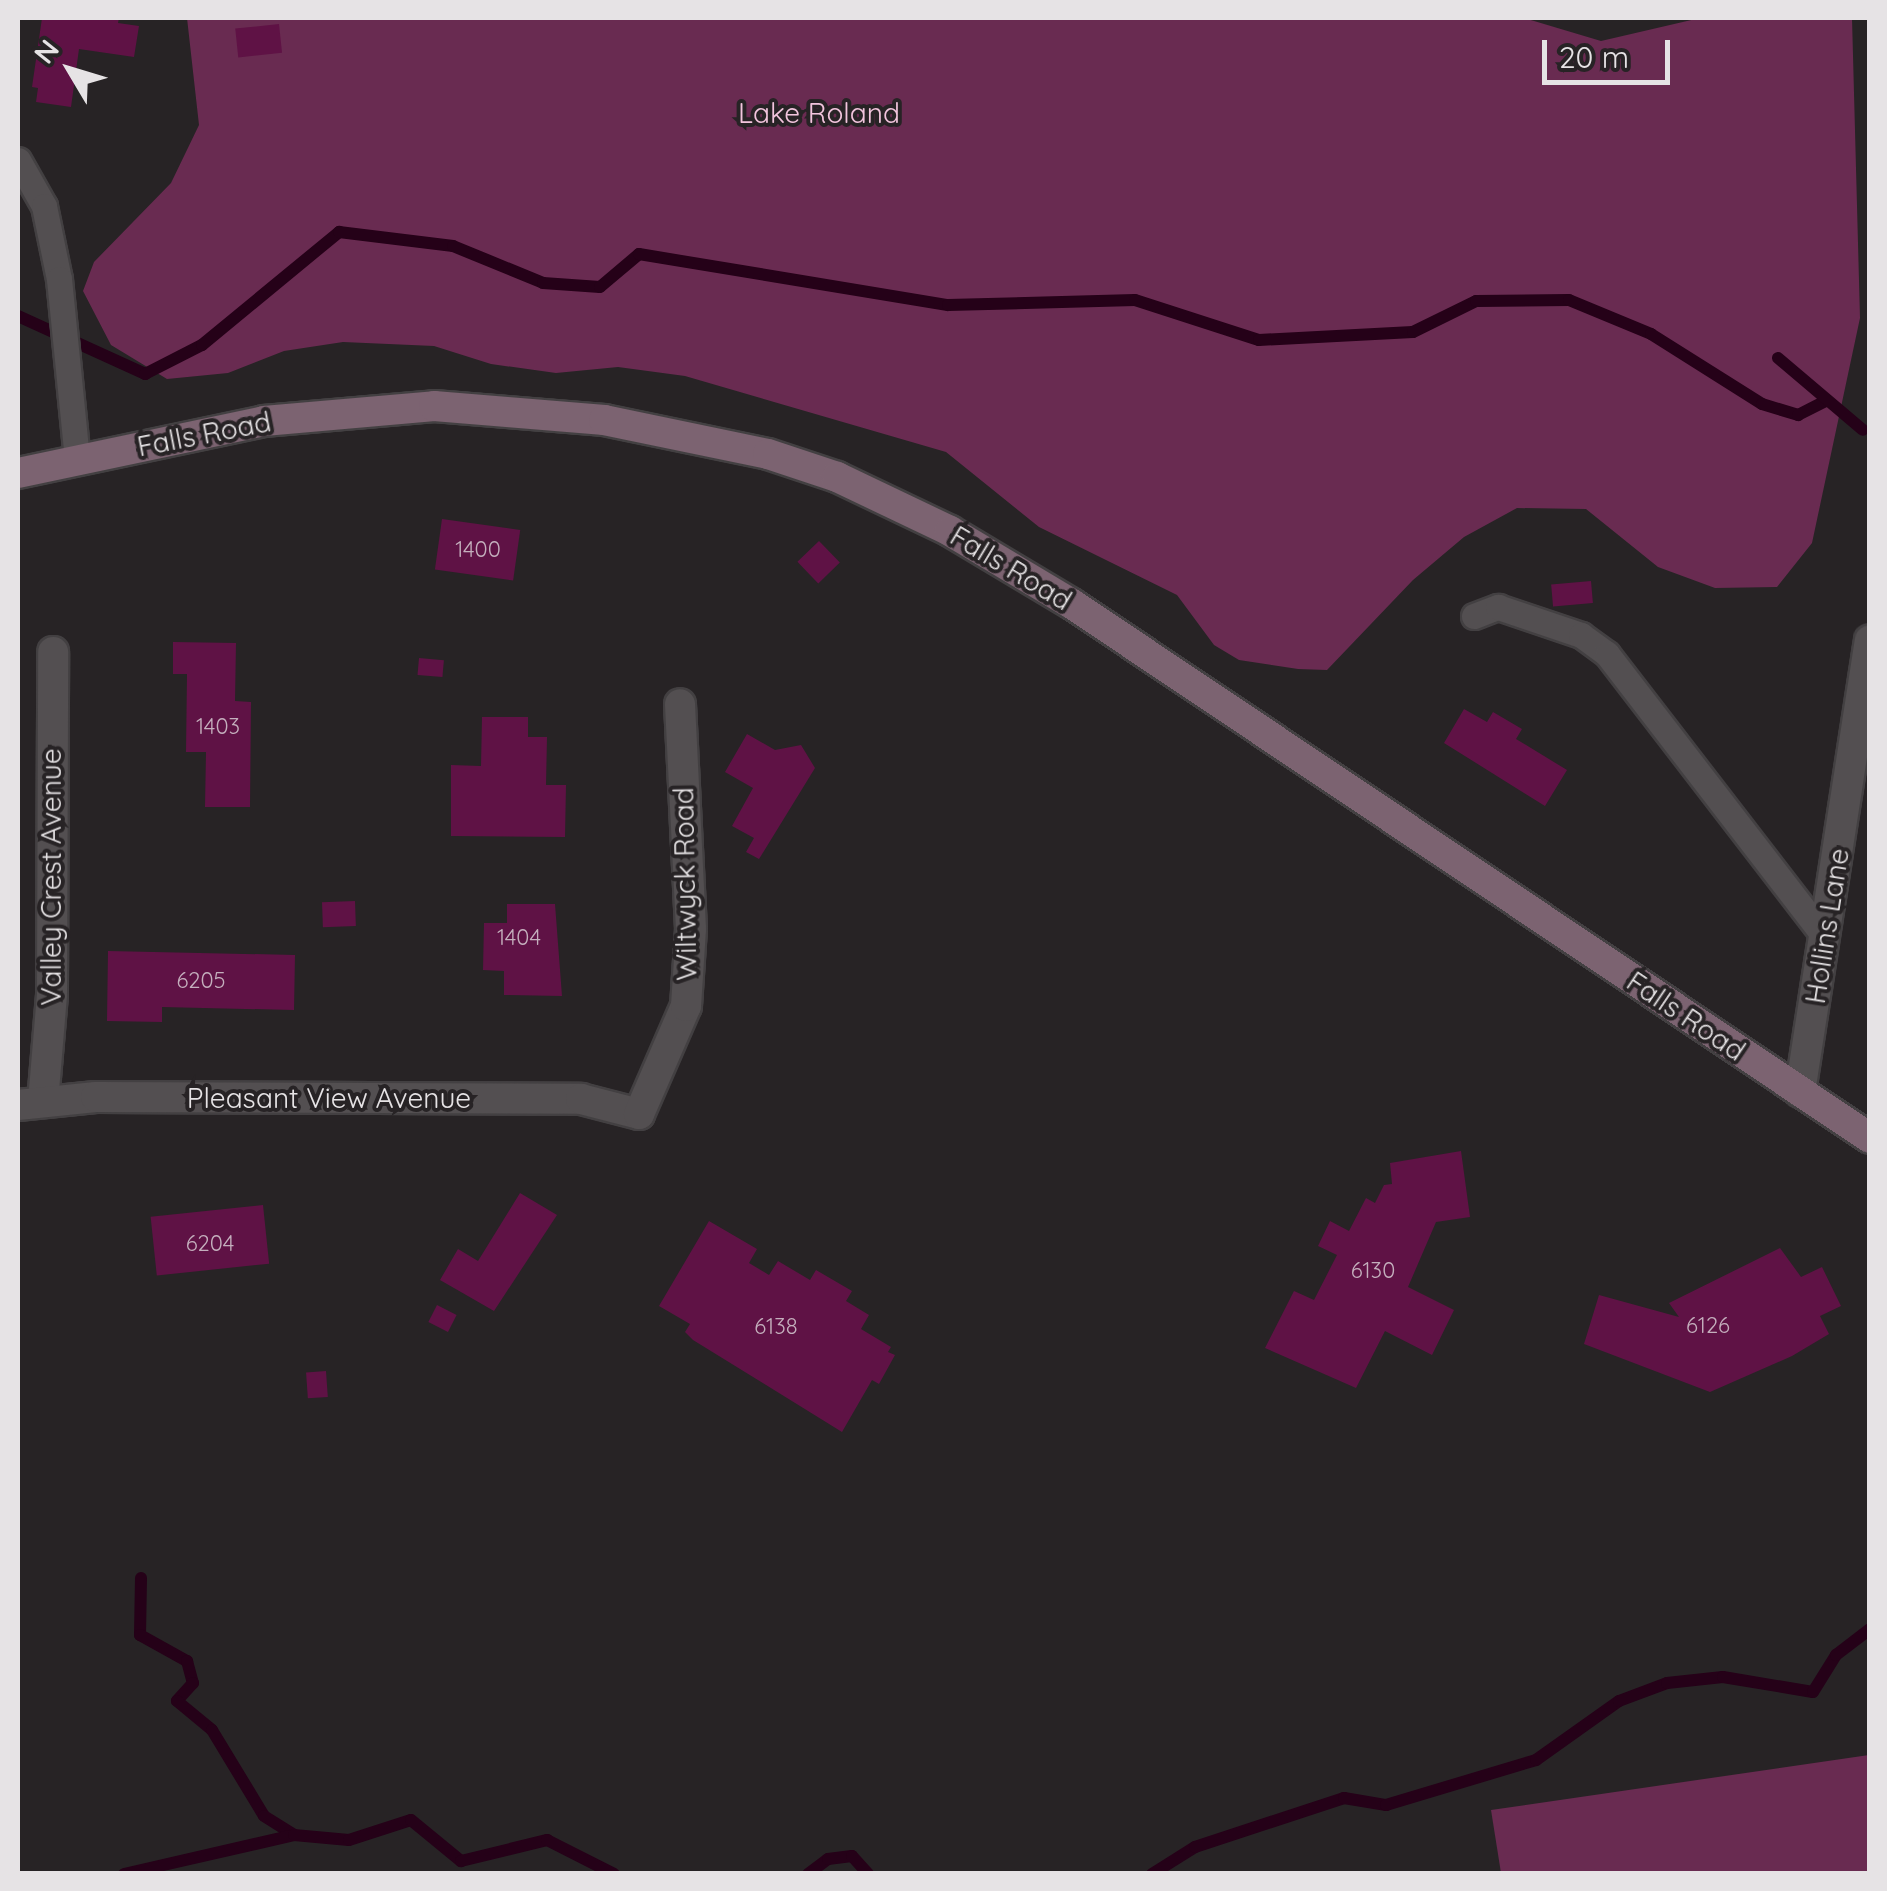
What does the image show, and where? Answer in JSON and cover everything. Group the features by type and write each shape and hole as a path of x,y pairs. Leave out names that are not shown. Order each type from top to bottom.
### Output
{"main road":[{"name":"Falls Road","path":"18,473 264,420 434,406 622,424 750,449 837,476 950,531 1072,604 1870,1138"}],"street":[{"name":"Hollins Lane","path":"1800,1092 1870,640"},
{"name":"Valley Crest Avenue","path":"30,1103 52,994 52,652"},
{"name":"Wiltwyck Road","path":"639,1114 686,1006 691,929 680,704"},
{"name":"Pleasant View Avenue","path":"30,1103 580,1100 639,1114"}],"lane":[{"path":"18,160 44,206 59,280 76,458"},
{"path":"1474,616 1498,606 1581,635 1607,654 1825,937"}],"green space":[{"name":"Lake Roland","path":"187,18 1524,18 1601,41 1700,18 1852,18 1860,318 1812,543 1777,587 1715,588 1658,567 1586,509 1517,508 1464,537 1413,580 1327,670 1298,669 1239,660 1214,645 1177,595 1039,527 946,452 685,376 618,367 556,373 491,364 434,346 343,342 284,351 228,373 167,379 111,345 83,291 94,262 171,183 199,125"},
{"path":"1869,1755 1869,1873 1501,1873 1491,1810"}],"building":[{"path":"42,18 119,18 118,23 139,26 134,57 79,49 71,107 36,102 38,88 32,87"},
{"path":"279,24 282,53 238,57 235,29"},
{"path":"442,519 520,530 513,580 435,570"},
{"path":"819,541 840,563 818,583 797,562"},
{"path":"1591,581 1593,603 1553,606 1551,584"},
{"path":"173,642 236,643 235,701 251,702 250,807 205,807 206,752 186,752 187,674 173,674"},
{"path":"419,658 444,660 442,677 418,675"},
{"path":"1464,709 1487,722 1493,712 1522,729 1516,739 1567,770 1545,806 1444,743"},
{"path":"482,717 528,717 528,737 547,737 546,785 566,785 565,837 451,836 451,765 481,766"},
{"path":"747,734 775,750 801,745 815,768 759,859 746,852 754,838 732,826 753,788 725,772"},
{"path":"355,901 356,926 323,927 322,902"},
{"path":"507,904 555,904 562,996 504,995 504,971 483,970 484,923 507,923"},
{"path":"108,951 295,955 294,1010 162,1007 162,1022 107,1021"},
{"path":"1461,1151 1470,1217 1436,1222 1408,1287 1454,1310 1432,1355 1385,1331 1356,1388 1265,1348 1294,1291 1314,1300 1337,1255 1318,1246 1330,1221 1349,1231 1366,1198 1375,1203 1384,1185 1392,1184 1390,1163"},
{"path":"520,1193 557,1215 494,1311 440,1280 458,1249 478,1261"},
{"path":"263,1205 269,1264 157,1275 151,1217"},
{"path":"709,1221 757,1249 749,1263 769,1275 778,1261 810,1280 816,1270 852,1291 846,1301 869,1315 861,1329 891,1347 888,1352 895,1355 879,1384 872,1380 842,1432 693,1340 685,1332 690,1324 659,1306"},
{"path":"1780,1248 1801,1277 1822,1267 1841,1306 1820,1316 1829,1334 1792,1356 1710,1392 1584,1344 1599,1295 1679,1317 1669,1303"},
{"path":"437,1305 457,1315 448,1332 428,1322"},
{"path":"326,1371 328,1397 308,1398 306,1372"}],"waterway":[{"path":"18,316 145,374 202,345 339,232 453,246 543,283 600,287 639,254 948,305 1135,300 1259,340 1413,332 1476,301 1569,300 1651,334 1762,404 1798,415 1824,402"},
{"path":"1778,358 1863,430"},
{"path":"141,1578 140,1635 187,1661 193,1683 177,1701 212,1730 264,1816 294,1835"},
{"path":"1152,1874 1195,1847 1344,1798 1386,1805 1536,1760 1619,1701 1667,1683 1723,1677 1813,1692 1836,1655 1870,1629"},
{"path":"124,1874 294,1835 349,1840 411,1820 461,1861 547,1840 614,1874"},
{"path":"808,1874 828,1859 852,1856 868,1874"}]}
